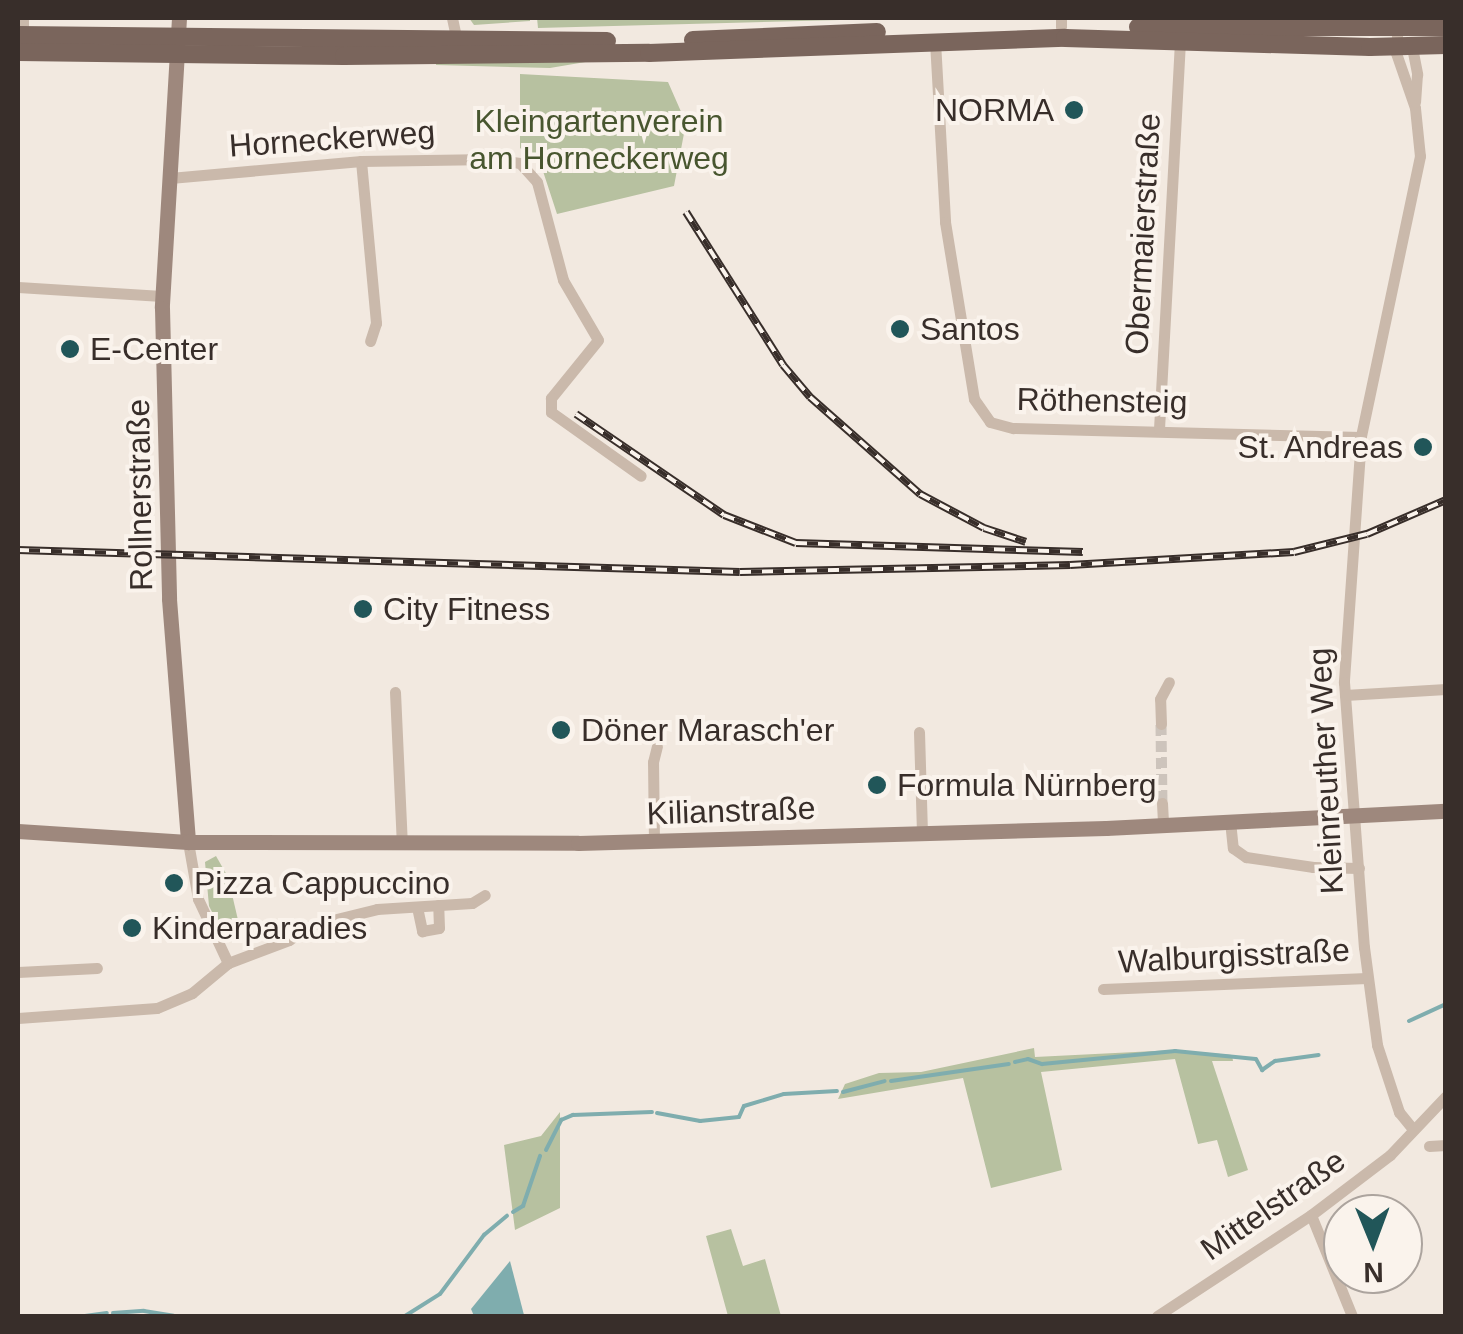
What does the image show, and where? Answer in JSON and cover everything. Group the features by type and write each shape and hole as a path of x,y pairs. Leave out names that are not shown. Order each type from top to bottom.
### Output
{"main road":[{"name":"Rollnerstraße","path":"179,18 162,296 170,598 188,842"},
{"path":"178,46 675,40 1061,22 1398,22 1446,27"},
{"path":"20,35 178,46 681,52 934,41 1446,45"},
{"name":"Kilianstraße","path":"18,831 188,842 654,842 1446,811"}],"street":[{"path":"452,18 457,41"},
{"name":"Kleinreuther Weg","path":"1398,22 1415,108 1418,170 1362,437 1346,629 1345,695 1367,978 1377,1045 1399,1112 1412,1128"},
{"name":"Röthensteig","path":"934,41 945,222 977,405 990,422 1000,427 1362,437"},
{"name":"Obermaierstraße","path":"1160,430 1180,41"},
{"name":"Horneckerweg","path":"170,178 361,161 504,159 520,164 533,176 563,280 598,340 551,398 551,412 641,476"},
{"path":"361,161 376,323 370,341"},
{"path":"18,287 162,296"},
{"path":"1160,724 1160,699 1169,682"},
{"path":"1345,695 1446,689"},
{"path":"395,692 402,844"},
{"path":"919,732 922,833"},
{"path":"654,842 653,762 657,746"},
{"path":"1162,803 1163,825"},
{"path":"1230,821 1233,848 1246,857 1313,867 1359,868"},
{"name":"Rollnerstraße","path":"188,842 198,899 228,963"},
{"path":"18,1018 157,1008 192,993 228,963 289,940 308,926 378,909 472,902 485,896"},
{"path":"417,907 422,931 438,928 438,906"},
{"path":"18,972 97,968"},
{"name":"Walburgisstraße","path":"1103,989 1367,978"},
{"name":"Mittelstraße","path":"1157,1316 1311,1215 1390,1155 1446,1096"},
{"path":"1429,1146 1446,1145"},
{"path":"1311,1215 1352,1316"}],"green space":[{"path":"469,18 530,18 530,21 474,25"},
{"path":"537,18 918,18 538,28"},
{"path":"609,58 550,68 436,65 436,60"},
{"name":"Kleingartenverein am Horneckerweg","path":"520,74 668,82 686,123 674,186 557,214 540,162 520,148"},
{"path":"216,856 228,877 238,920 217,922 209,906 205,862"},
{"path":"1034,1048 1035,1057 1175,1050 1232,1055 1233,1061 1212,1061 1248,1170 1228,1177 1217,1140 1198,1144 1175,1059 1041,1072 1062,1170 991,1188 963,1078 838,1099 845,1084 879,1073 921,1072"},
{"path":"560,1112 560,1208 515,1230 504,1145 541,1136"},
{"path":"731,1229 743,1266 765,1259 781,1316 728,1316 706,1236"}],"water":[{"path":"510,1261 524,1315 474,1316 471,1309"}],"waterway":[{"path":"1409,1021 1446,1004"},
{"path":"1015,1062 1028,1059 1042,1064 1175,1051 1256,1059 1262,1070 1275,1061 1319,1055"},
{"path":"891,1081 1009,1064"},
{"path":"843,1092 885,1081"},
{"path":"657,1113 700,1121 739,1117 744,1106 784,1094 837,1091"},
{"path":"546,1150 561,1120 573,1115 652,1112"},
{"path":"513,1212 523,1206 540,1156"},
{"path":"405,1316 440,1294 484,1235 507,1216"},
{"path":"113,1313 144,1311 174,1316"},
{"path":"85,1316 107,1313"}],"tunnel":[{"path":"1161,724 1162,803"}],"railway":[{"path":"686,212 783,365 810,397 920,494 984,528 1026,542"},
{"path":"576,414 724,515 796,543 1083,552"},
{"path":"18,550 740,572 1070,565 1294,552 1367,534 1446,500"}],"place":[{"name":"NORMA","path":"1074,110"},
{"name":"Santos","path":"900,329"},
{"name":"E-Center","path":"70,349"},
{"name":"St. Andreas","path":"1423,447"},
{"name":"City Fitness","path":"363,609"},
{"name":"Döner Marasch'er","path":"561,730"},
{"name":"Formula Nürnberg","path":"877,785"},
{"name":"Pizza Cappuccino","path":"174,883"},
{"name":"Kinderparadies","path":"132,928"}]}
